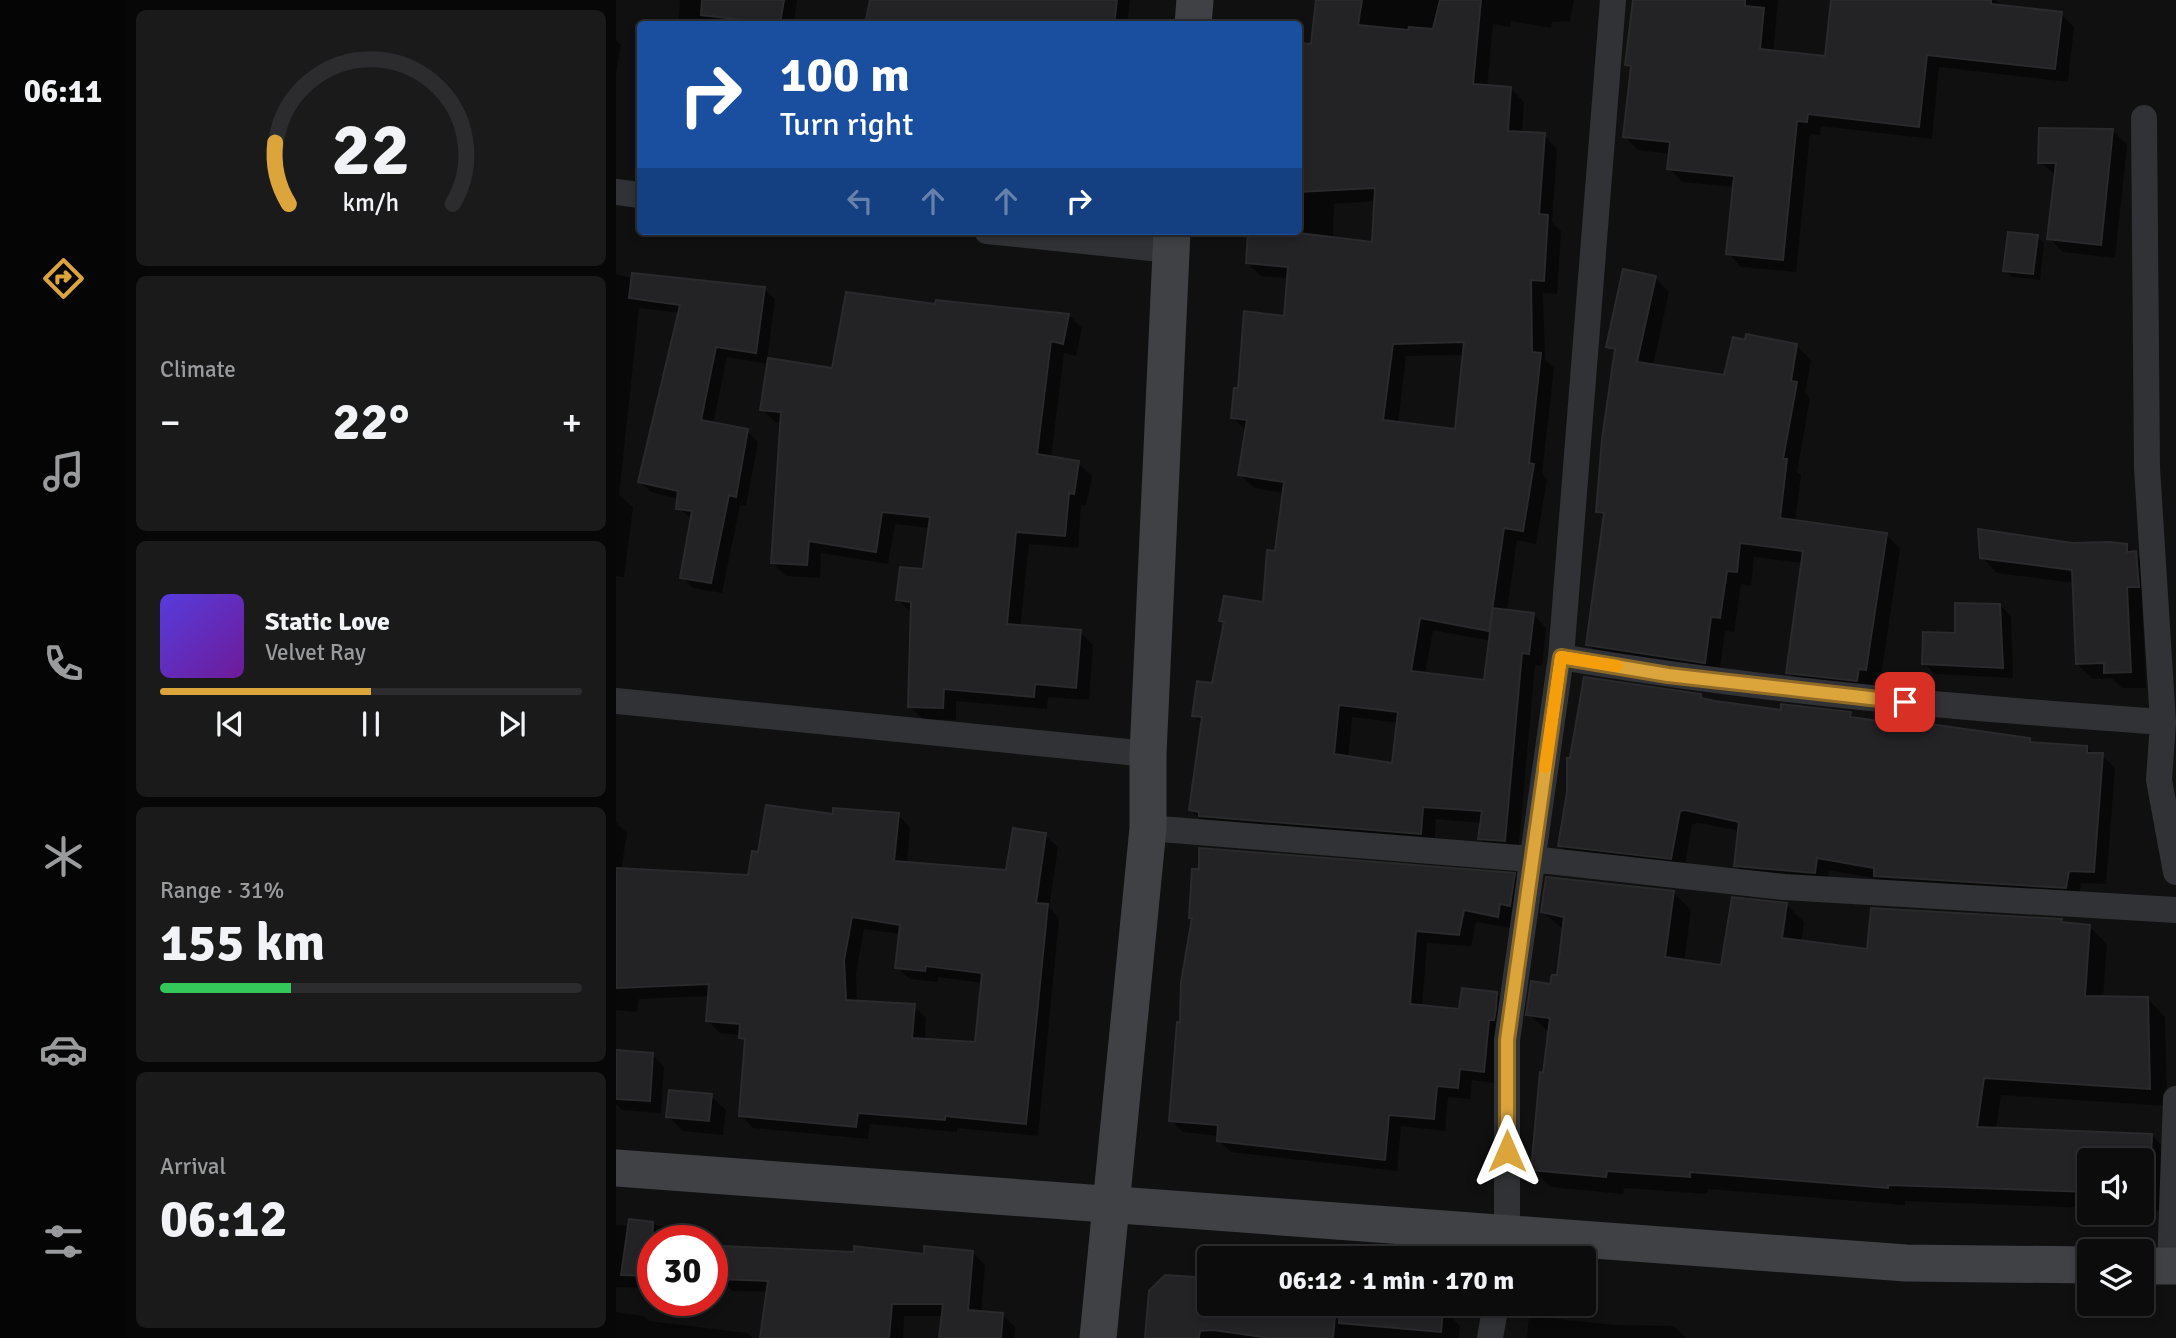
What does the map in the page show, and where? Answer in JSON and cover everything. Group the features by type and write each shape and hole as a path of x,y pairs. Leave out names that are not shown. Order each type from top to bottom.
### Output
{"main road":[{"path":"1192,21 1195,0"},
{"path":"1098,1338 1109,1204 1148,828 1148,754 1171,241"},
{"path":"616,1168 1109,1204 1496,1246"},
{"path":"1596,1251 1906,1263 2077,1265"}],"street":[{"path":"1505,1246 1507,1040 1561,657 1613,0"},
{"path":"2144,118 2147,468 2163,722 2159,780 2176,872"},
{"path":"616,192 637,195"},
{"path":"1061,235 1171,241"},
{"path":"1561,657 1668,675 1957,708 2163,722"},
{"path":"616,701 1148,754"},
{"path":"1148,828 1531,859 1784,887 2176,910"},
{"path":"2163,1266 2176,1099"},
{"path":"1490,1338 1494,1316"}],"building":[{"path":"702,0 784,0 780,21 701,15"},
{"path":"870,0 1117,0 1114,21 866,21"},
{"path":"1316,0 1362,0 1358,25 1408,30 1409,27 1433,29 1440,0 1481,0 1473,84 1511,87 1508,131 1545,133 1539,214 1548,215 1544,281 1531,280 1532,352 1541,353 1529,463 1534,464 1523,531 1504,528 1489,631 1420,618 1411,671 1484,680 1493,608 1534,613 1529,654 1522,653 1505,841 1478,839 1482,811 1423,807 1421,834 1199,816 1199,812 1189,810 1202,717 1192,716 1197,681 1212,683 1224,622 1219,621 1224,596 1263,602 1267,550 1275,551 1284,482 1238,475 1247,420 1231,418 1234,388 1238,388 1244,311 1284,316 1288,267 1246,263 1248,235 1298,236 1302,233 1372,242 1375,188 1302,192 1302,43 1311,44","holes":["1464,342 1455,429 1383,420 1393,344","1339,705 1398,712 1392,763 1334,754"]},
{"path":"1633,0 1745,0 1745,6 1764,8 1760,49 1825,56 1831,0 1991,0 1991,4 2062,12 2055,69 1927,55 1919,127 1808,114 1807,122 1797,121 1783,260 1726,254 1734,176 1667,169 1670,142 1623,137 1631,66 1625,65"},
{"path":"2039,128 2113,129 2101,245 2047,239 2056,163 2038,163"},
{"path":"2008,232 2038,235 2033,274 2003,271"},
{"path":"1623,269 1656,276 1637,362 1724,375 1733,337 1745,340 1746,334 1797,344 1791,381 1797,382 1783,459 1787,459 1780,518 1887,533 1866,670 1859,669 1857,681 1786,673 1803,551 1740,543 1737,572 1727,571 1720,618 1711,617 1705,663 1586,645 1604,513 1596,512 1602,439 1615,349 1606,347"},
{"path":"632,273 765,287 756,353 716,347 701,420 748,429 736,497 729,495 711,583 680,578 692,511 676,509 678,491 638,482 680,305 629,298"},
{"path":"846,292 935,304 936,300 1069,314 1063,344 1051,341 1037,454 1079,461 1074,494 1069,493 1065,536 1016,532 1007,624 1081,630 1076,688 1035,684 1034,697 944,689 943,708 908,707 911,602 896,600 900,567 923,569 930,517 882,512 876,552 809,541 807,565 771,563 781,412 760,410 768,358 832,368"},
{"path":"1978,529 2072,543 2127,544 2127,552 2136,551 2139,587 2127,587 2131,672 2104,673 2104,663 2076,664 2072,570 1980,558"},
{"path":"1955,603 2000,604 2003,668 1922,664 1923,632 1955,633"},
{"path":"1584,677 1701,694 1701,698 1715,701 1781,710 1781,704 1851,712 1850,717 1915,726 1915,722 2030,738 2030,742 2087,746 2087,753 2103,753 2094,872 2069,871 2066,888 1874,876 1874,868 1817,858 1815,873 1734,866 1739,822 1685,810 1680,811 1671,859 1558,846 1567,792 1567,758 1570,758"},
{"path":"766,805 833,814 833,808 899,813 894,861 1006,870 1013,828 1046,833 1036,903 1048,904 1026,1124 945,1116 945,1120 858,1113 856,1127 739,1116 745,1039 739,1038 740,1024 706,1021 709,984 616,988 616,868 748,875 752,851 758,852","holes":["852,917 900,925 895,968 925,971 926,966 982,973 975,1042 912,1038 915,1004 846,1000 844,960"]},
{"path":"1199,848 1515,873 1510,906 1500,904 1498,917 1464,910 1459,935 1416,931 1410,1004 1459,1009 1462,988 1497,992 1496,1009 1494,1020 1489,1020 1484,1072 1460,1069 1458,1088 1437,1086 1434,1119 1389,1115 1385,1160 1217,1141 1218,1125 1169,1121 1177,1022 1180,1023 1181,982 1192,918 1189,918 1192,869 1199,869"},
{"path":"1546,877 1674,891 1665,957 1721,965 1732,897 1787,903 1782,938 1867,949 1871,908 2062,919 2061,922 2090,925 2085,996 2148,997 2150,1089 1984,1078 1977,1127 2152,1134 2151,1148 2077,1148 2077,1192 1888,1185 1888,1188 1690,1172 1690,1177 1607,1171 1606,1177 1531,1170 1540,1072 1543,1073 1550,1018 1526,1015 1531,981 1550,984 1552,975 1557,975 1564,917 1541,912"},
{"path":"616,1050 653,1053 650,1101 616,1099"},
{"path":"669,1090 712,1094 709,1121 666,1117"},
{"path":"629,1219 653,1222 653,1225 637,1225 637,1276 621,1275"},
{"path":"728,1246 854,1252 854,1246 924,1254 924,1246 973,1251 968,1310 1003,1313 1001,1338 939,1338 943,1304 892,1304 889,1338 760,1338 768,1281 728,1279"},
{"path":"1165,1275 1197,1277 1197,1316 1335,1316 1333,1338 1270,1338 1213,1330 1200,1331 1199,1338 1145,1338 1149,1291"},
{"path":"1339,1316 1442,1316 1441,1332 1339,1323"}],"slow traffic":[{"path":"1545,767 1561,657 1617,666"}],"route":[{"path":"1507,1151 1507,1040 1561,657 1668,675 1905,702"}]}
